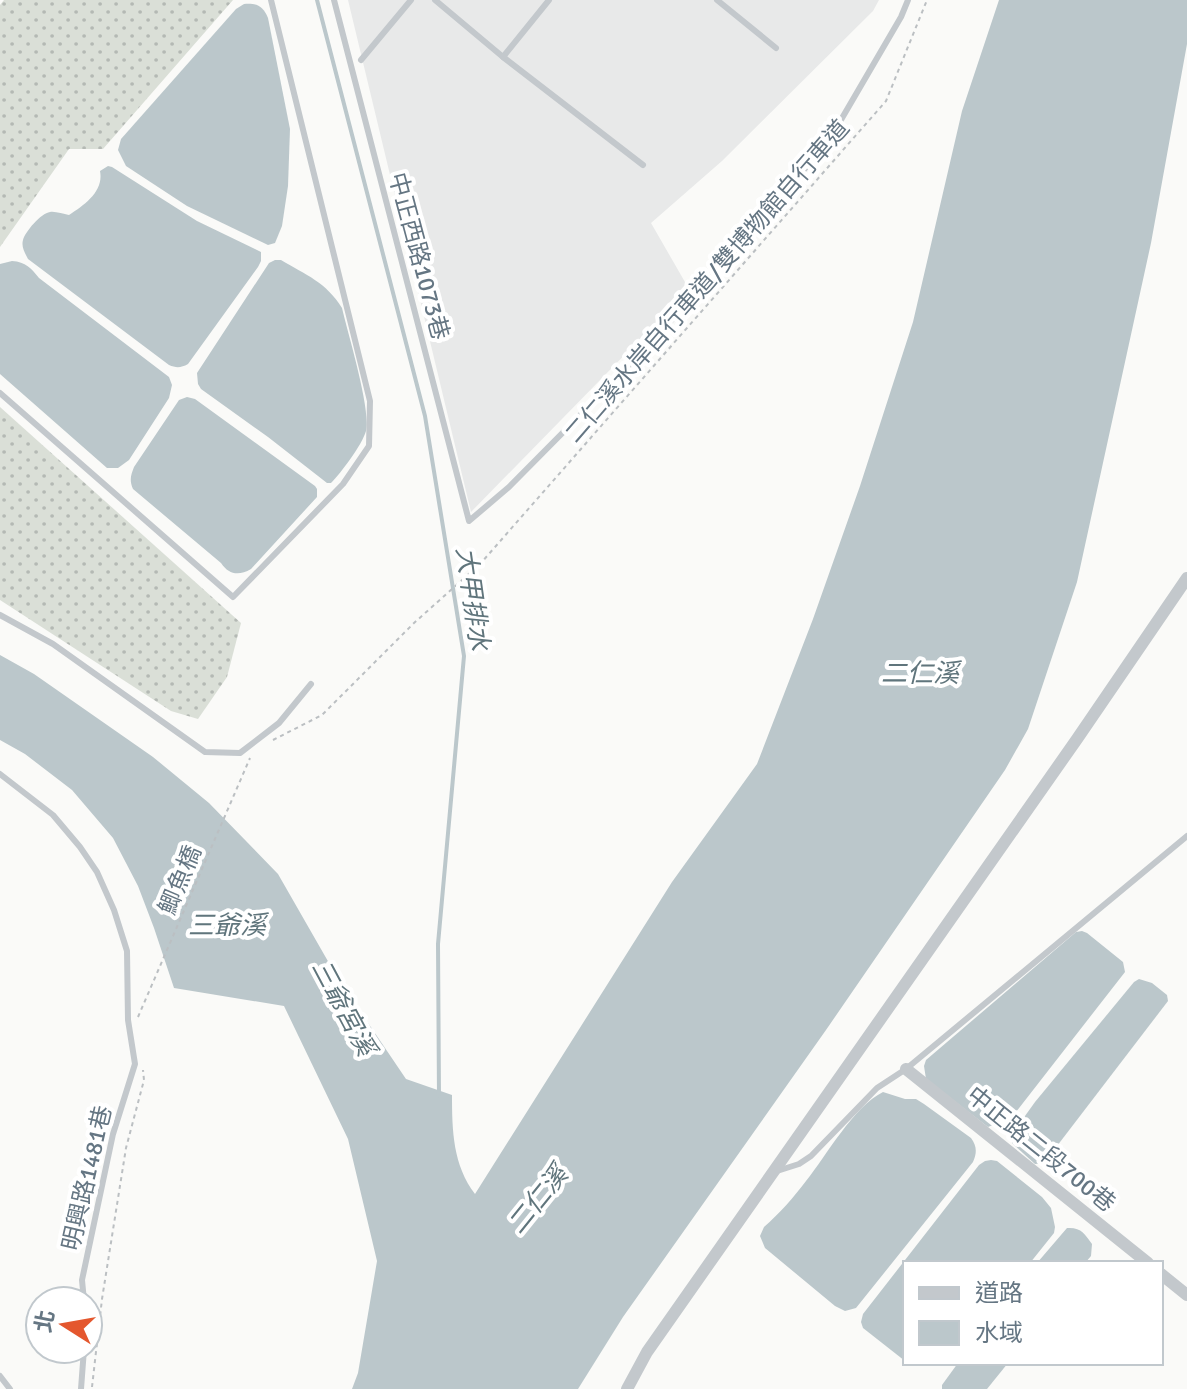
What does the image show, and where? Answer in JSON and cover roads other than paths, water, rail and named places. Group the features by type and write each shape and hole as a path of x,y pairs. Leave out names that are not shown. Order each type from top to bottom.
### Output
{"street":[{"path":"627,1389 647,1352 1187,578"},
{"name":"中正路二段700巷","path":"906,1069 1146,1261"},
{"path":"1163,1276 1187,1295"}],"lane":[{"path":"0,393 233,597 343,484 361,459 369,446 370,401 271,0"},
{"name":"中正西路1073巷","path":"334,0 469,521 509,487 596,399 744,242 831,137 908,0"},
{"path":"361,60 411,0"},
{"path":"435,0 643,165"},
{"path":"503,57 549,0"},
{"path":"717,0 776,48"},
{"path":"0,615 53,644 205,752 240,753 279,723 311,684"},
{"name":"明興路1481巷","path":"0,774 53,815 80,847 97,872 114,910 127,951 128,1020 135,1064 113,1134 82,1285"},
{"path":"774,1172 799,1164 811,1156 877,1088 906,1069 1187,836"},
{"path":"81,1389 83,1365"},
{"path":"0,1376 10,1389"}],"water":[{"name":"二仁溪","path":"999,0 1187,0 1187,44 1151,243 1077,582 1028,729 1005,770 623,1317 578,1389 352,1389 358,1373 377,1261 348,1139 284,1006 174,988 138,886 113,838 72,790 25,754 0,740 0,655 34,674 153,757 209,803 278,874 337,977 406,1079 452,1095 453,1134 458,1159 475,1194 672,882 757,764 860,486 913,322 962,111"},
{"path":"244,4 259,6 268,18 290,129 288,186 282,226 275,243 268,245 187,206 126,166 118,150 121,139 236,9"},
{"path":"108,166 197,221 261,252 258,267 188,364 183,366 169,365 28,259 24,250 24,237 38,219 50,212 69,215 81,207 96,191 100,171"},
{"path":"281,260 315,280 336,299 342,308 354,353 365,406 366,431 351,458 331,483 198,384 197,373 269,263"},
{"path":"12,261 28,266 39,278 169,377 172,385 169,398 129,460 118,468 107,468 0,374 0,264"},
{"path":"187,397 195,399 317,489 317,497 251,569 242,573 227,570 132,486 134,467 179,400"},
{"path":"1082,931 1123,962 1125,972 1005,1126 996,1124 988,1127 926,1079 926,1060 1076,932"},
{"path":"1139,979 1152,983 1167,995 1168,1001 1044,1163 1035,1164 1012,1143 1012,1134 1035,1102"},
{"path":"883,1092 916,1099 924,1104 971,1138 975,1156 856,1308 845,1311 765,1248 760,1236 764,1227 796,1193 851,1120"},
{"path":"985,1161 997,1161 1051,1208 1054,1233 1032,1261 904,1261 979,1165"},
{"path":"1067,1228 1079,1230 1092,1244 1091,1256 1087,1261 1039,1261"},
{"path":"903,1263 903,1359 863,1328 863,1314"},
{"path":"957,1365 1006,1365 987,1389 942,1389"}],"waterway":[{"name":"大甲排水","path":"317,0 425,416 464,656 438,944 439,1096"}],"water label":[{"name":"三爺溪","path":"227,926"},
{"name":"三爺宮溪","path":"343,1008"}]}
